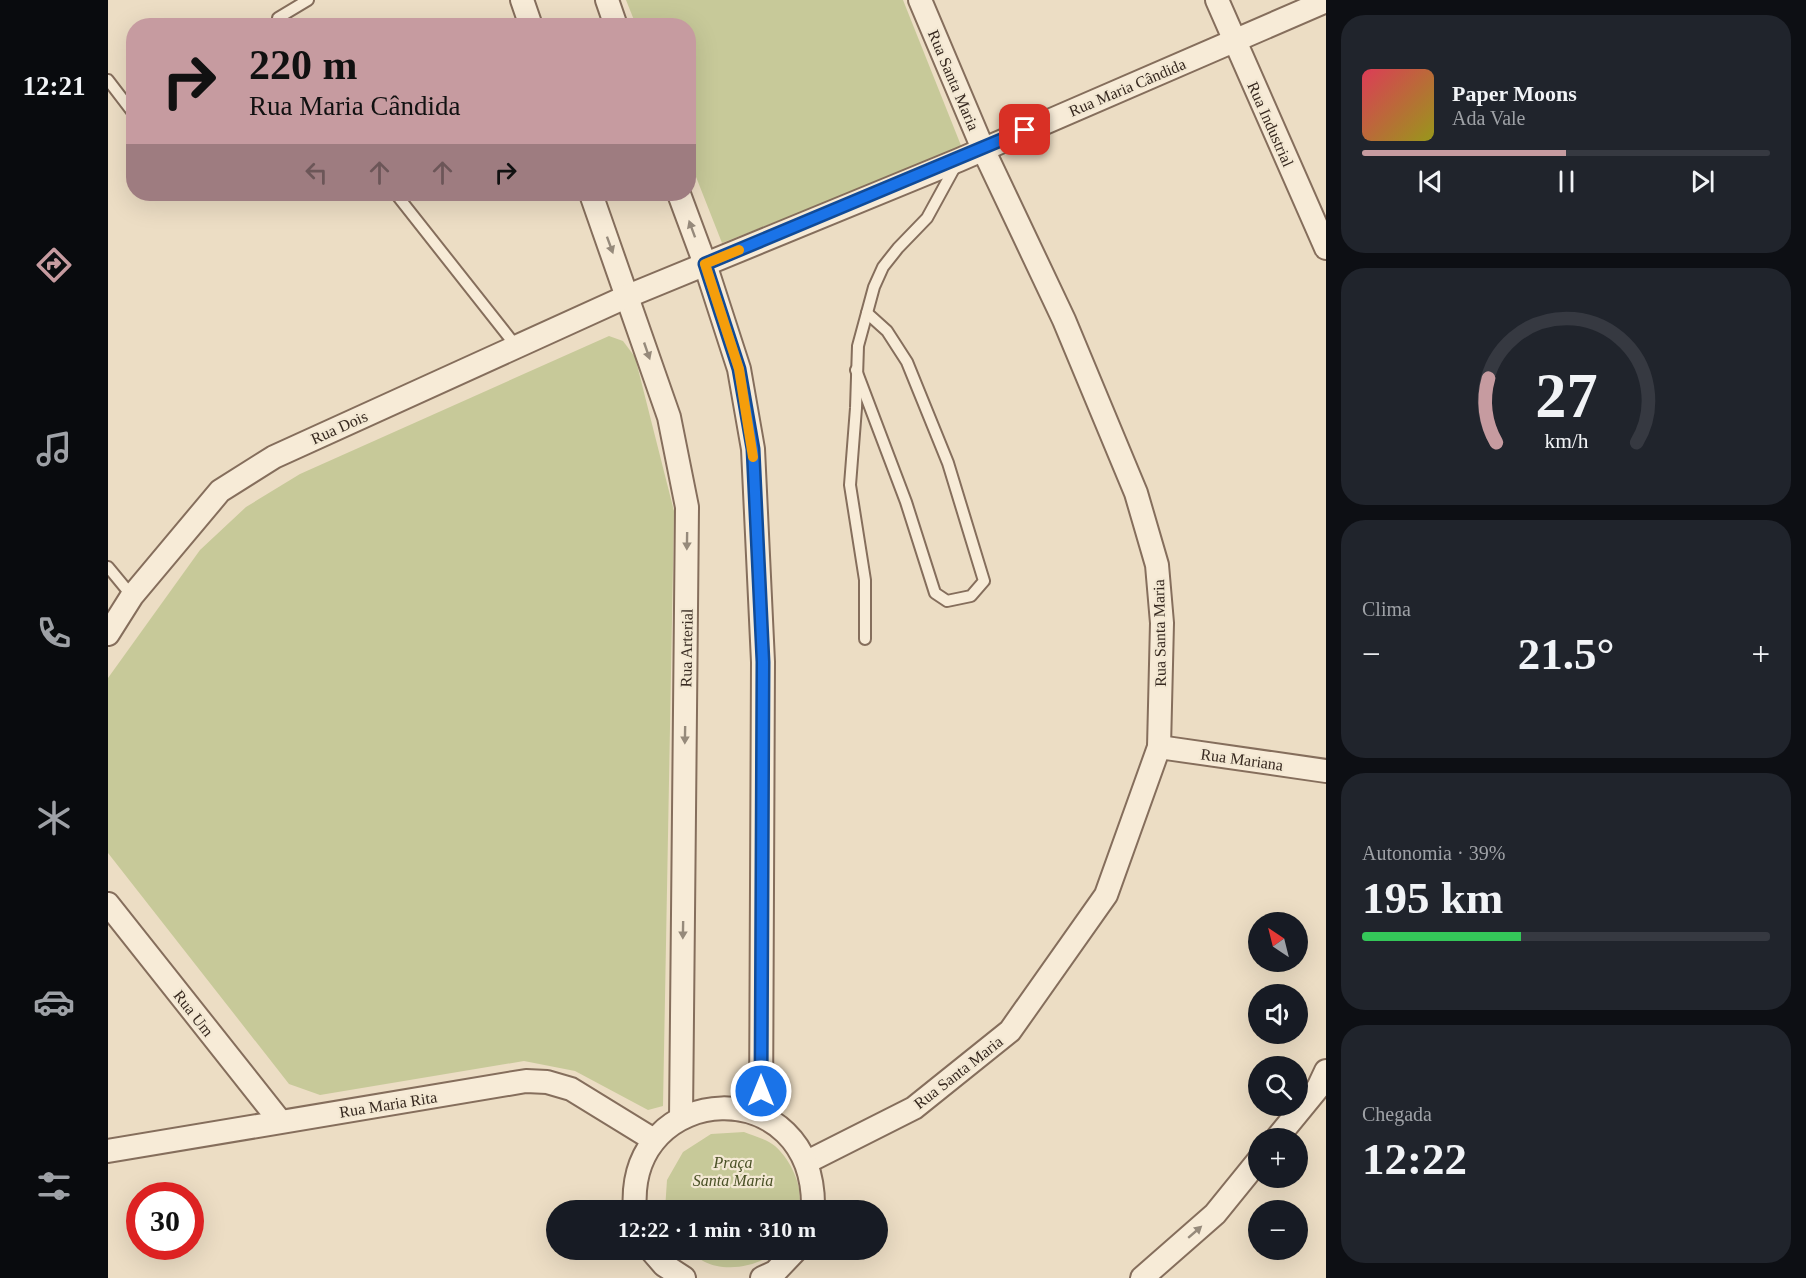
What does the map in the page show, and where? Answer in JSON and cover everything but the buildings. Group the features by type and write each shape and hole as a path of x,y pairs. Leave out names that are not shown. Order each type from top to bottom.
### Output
{"street":[{"path":"522,0 528,18"},
{"path":"607,0 613,18"},
{"name":"Rua Santa Maria","path":"807,1162 914,1108 1010,1031 1106,895 1159,747 1162,623 1157,565 1136,492 1064,320 983,148 920,0"},
{"name":"Rua Industrial","path":"1217,0 1326,248"},
{"name":"Rua Maria Cândida","path":"628,296 959,160 1326,2"},
{"name":"Rua Arterial","path":"594,201 669,417 687,507 681,1118"},
{"path":"682,201 739,369 753,449 763,662 761,1115"},
{"name":"Rua Dois","path":"108,634 132,597 220,491 274,457 628,296"},
{"name":"Rua Mariana","path":"1159,747 1326,771"},
{"name":"Rua Um","path":"108,904 280,1121"},
{"path":"1284,1128 1318,1088 1326,1071"},
{"name":"Rua Maria Rita","path":"108,1151 526,1081 571,1089 654,1140"},
{"path":"634,1200 633,1191 640,1164 654,1140 681,1118 707,1109 734,1108 761,1115 780,1126 795,1143 807,1162 813,1186 813,1200"},
{"path":"1142,1278 1215,1214 1248,1173"},
{"path":"660,1260 684,1278"},
{"path":"762,1278 775,1272 786,1260"}],"lane":[{"path":"278,18 308,0"},
{"path":"108,80 126,104"},
{"path":"865,639 865,580 850,485 858,346 873,287 883,267 927,218 959,160"},
{"path":"402,201 516,346"},
{"path":"856,370 906,502 935,592 947,601 971,596 984,580 948,463 907,362 887,331 867,313"},
{"path":"108,567 132,597"}],"green space":[{"path":"626,0 903,0 962,148 722,243 696,177 696,18 633,18"},
{"path":"609,336 623,341 635,357 674,511 663,1106 648,1110 575,1071 524,1061 320,1095 289,1084 108,853 108,678 200,550 246,507 300,474"},
{"name":"Praça Santa Maria","path":"744,1132 772,1144 781,1152 795,1175 800,1200 666,1200 667,1180 683,1152 711,1134"},
{"path":"763,1260 732,1267 721,1267 703,1261"}],"slow traffic":[{"path":"739,250 705,264 739,369 753,457"}],"route":[{"path":"761,1091 763,662 753,449 739,369 705,264 959,160 1025,130"}]}
